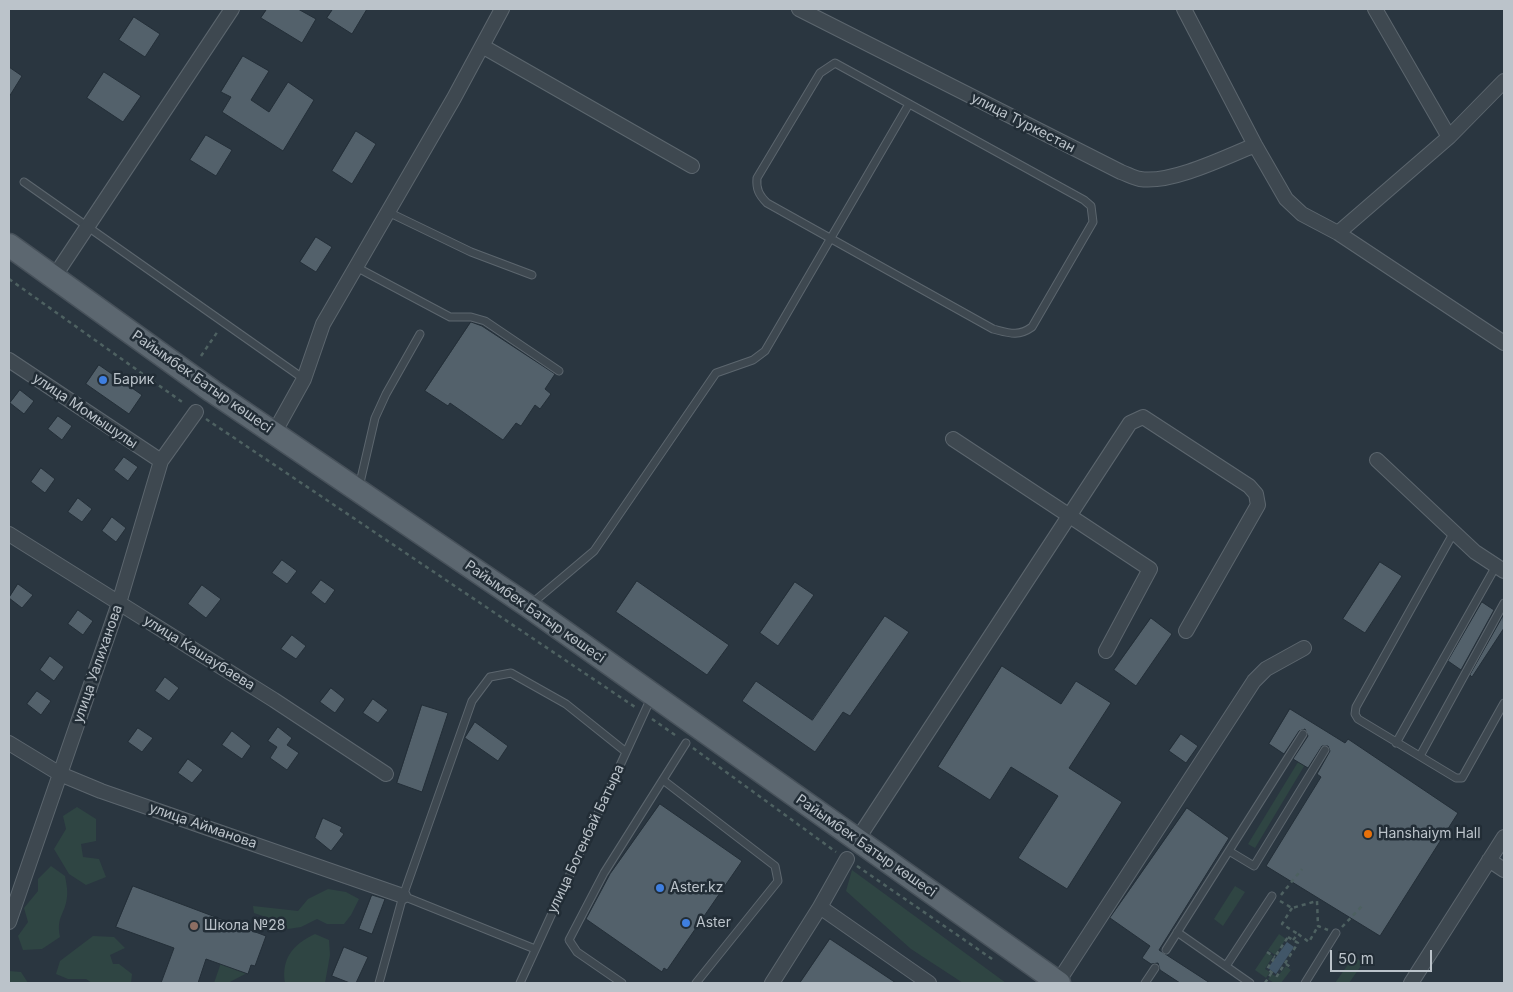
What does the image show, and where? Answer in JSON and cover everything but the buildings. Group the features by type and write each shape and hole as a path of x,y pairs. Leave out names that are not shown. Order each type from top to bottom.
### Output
{"main road":[{"name":"Райымбек Батыр көшесі","path":"9,245 274,433 528,606 648,704 852,849 1058,983"}],"street":[{"path":"54,277 232,9"},
{"path":"274,433 304,379 323,324 502,9"},
{"name":"улица Туркестан","path":"799,9 1121,172 1140,179 1156,178 1200,169 1255,145"},
{"path":"1184,9 1255,145 1286,199 1302,214 1338,233 1504,343"},
{"path":"1375,9 1449,137"},
{"path":"482,46 692,166"},
{"path":"1338,233 1449,137 1504,81"},
{"name":"улица Момышулы","path":"9,360 161,461"},
{"name":"улица Уалиханова","path":"9,922 119,603 161,461 196,412"},
{"path":"772,983 820,907 852,849 1068,516 1130,423 1137,418 1143,417 1249,486 1256,494 1258,505 1186,631"},
{"path":"953,439 1150,569 1106,651"},
{"path":"1377,460 1475,552 1500,569"},
{"name":"улица Кашаубаева","path":"9,534 386,774"},
{"path":"1058,983 1254,681 1266,669 1304,648"},
{"name":"улица Айманова","path":"9,743 60,774 102,791 403,896"},
{"path":"1411,983 1504,837"},
{"path":"1489,860 1504,870"},
{"path":"820,907 929,983"}],"lane":[{"path":"835,64 1084,200 1091,206 1093,222 1032,326 1020,334 1014,335 993,329 830,238 767,203 756,187 757,178 820,73 826,67 835,64"},
{"path":"528,606 594,551 716,373 753,360 766,351 909,104"},
{"path":"24,182 304,379"},
{"path":"388,212 471,252 532,275"},
{"path":"356,267 450,317 471,317 485,321 559,371"},
{"path":"358,489 375,418 386,394 420,334"},
{"path":"1454,532 1356,707 1354,714 1358,719 1396,743 1456,778 1462,778 1504,703"},
{"path":"1396,743 1500,569"},
{"path":"1420,756 1504,603"},
{"path":"379,983 403,896 472,701 490,677 511,672 566,704 626,752"},
{"name":"улица Богенбай Батыра","path":"520,983 648,704"},
{"path":"1166,950 1303,734"},
{"path":"622,983 577,952 569,940 604,873 686,743"},
{"path":"1229,851 1254,866 1325,750"},
{"path":"663,780 775,866 778,881 696,983"},
{"path":"403,896 535,949"},
{"path":"1226,966 1272,896"},
{"path":"1177,932 1250,983"},
{"path":"1305,983 1336,933"},
{"path":"1145,983 1155,968"}],"path":[{"path":"9,279 196,412 648,704 686,743 852,849 1002,966"},
{"path":"201,356 223,323"},
{"path":"1272,896 1281,894 1302,868"},
{"path":"1272,896 1292,908"},
{"path":"1316,902 1318,926 1309,942 1282,924 1292,908 1316,902"},
{"path":"1318,926 1336,933 1362,906"},
{"path":"1293,940 1298,934"},
{"path":"1288,936 1298,944 1277,976 1267,969 1275,957 1288,936"},
{"path":"1268,952 1275,957"},
{"path":"1285,963 1292,968"},
{"path":"1265,983 1272,972"}],"green space":[{"path":"1306,749 1312,753 1255,848 1248,844"},
{"path":"77,807 96,819 96,841 81,844 83,857 99,859 106,877 86,885 69,874 54,849 66,829 63,816"},
{"path":"51,866 65,876 67,886 66,903 59,924 60,937 42,949 23,950 18,936 28,922 24,908 38,891 38,879"},
{"path":"852,870 1006,983 963,983 911,949 846,891"},
{"path":"1235,886 1245,892 1223,926 1214,919"},
{"path":"328,889 346,892 359,899 344,924 327,924 317,919 301,927 288,929 275,920 254,913 253,906 298,911 308,899"},
{"path":"315,934 329,940 330,955 325,983 285,983 285,967 290,953 300,942"},
{"path":"1279,934 1286,939 1275,955 1268,950"},
{"path":"93,936 114,937 125,948 110,955 113,964 119,964 132,974 131,983 92,983 86,979 68,979 56,974 60,961"},
{"path":"1267,952 1273,956 1265,969 1270,972 1266,978 1255,970"},
{"path":"1354,956 1363,963 1349,983 1335,983"},
{"path":"222,960 247,973 228,983 214,983"},
{"path":"1286,966 1291,970 1281,983 1274,983 1268,979 1272,974 1277,977"},
{"path":"9,971 21,972 28,983 9,983"}],"water":[{"path":"1287,942 1294,947 1276,974 1268,968"}],"place":[{"name":"Барик","path":"103,380"},
{"name":"Hanshaiym Hall","path":"1368,834"},
{"name":"Aster.kz","path":"660,888"},
{"name":"Aster","path":"686,923"},
{"name":"Школа №28","path":"194,926"}]}
